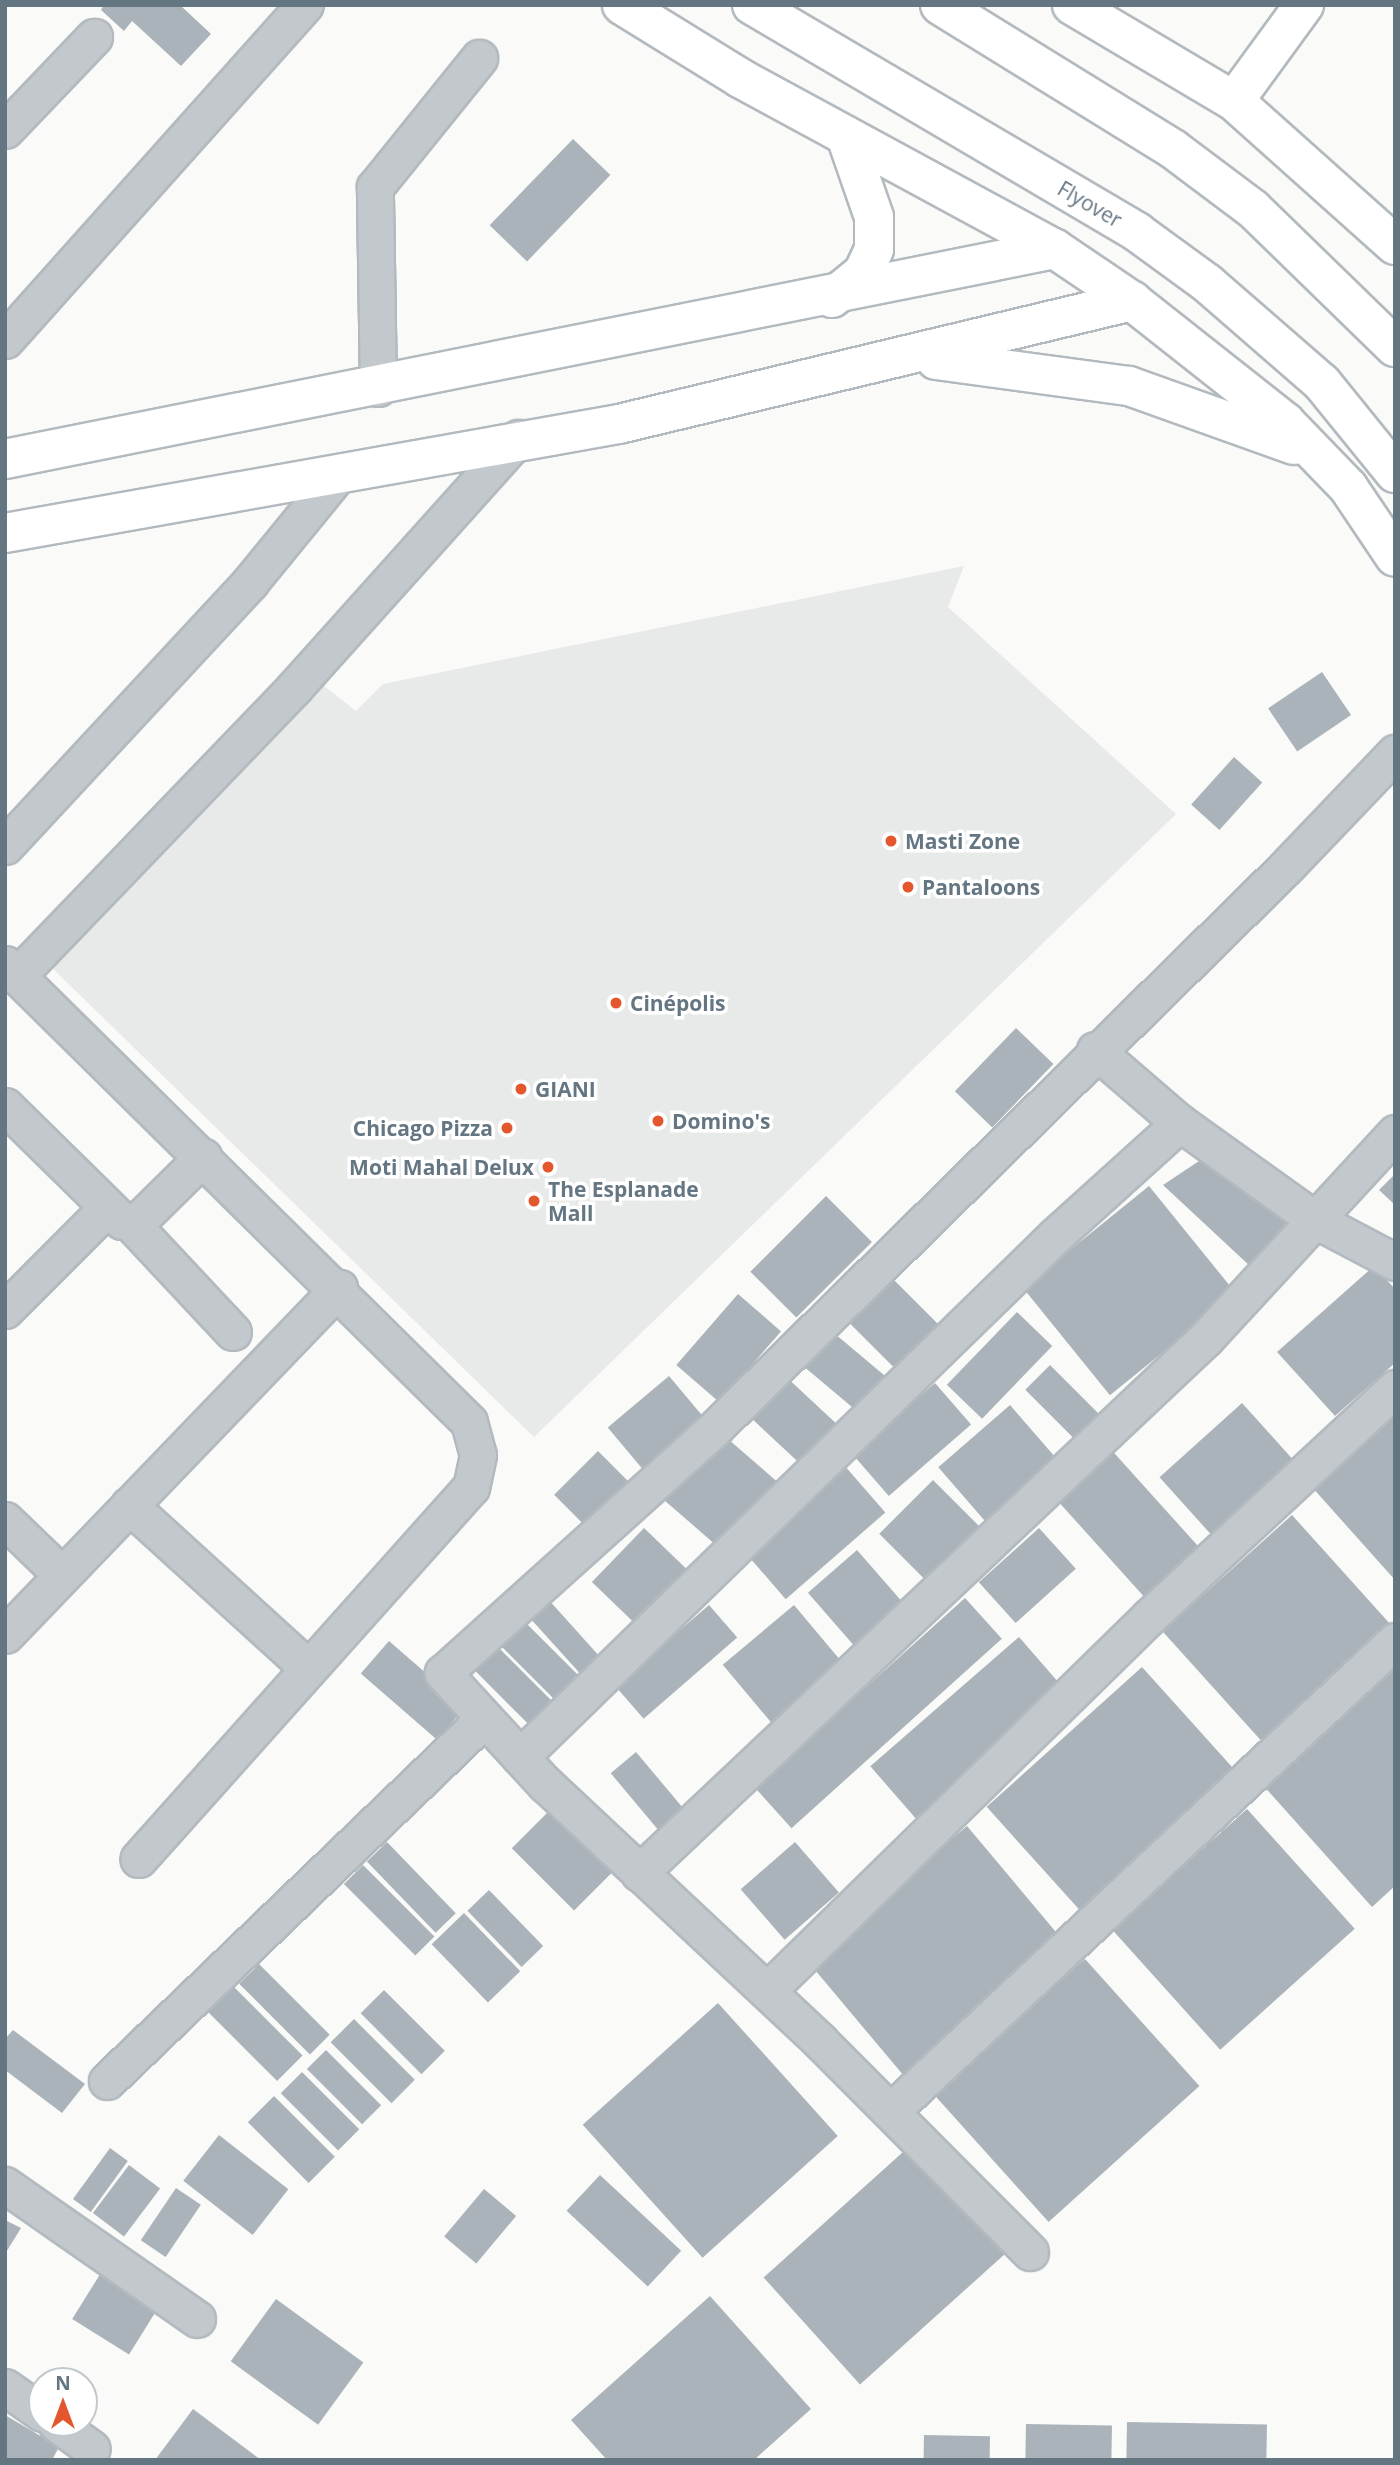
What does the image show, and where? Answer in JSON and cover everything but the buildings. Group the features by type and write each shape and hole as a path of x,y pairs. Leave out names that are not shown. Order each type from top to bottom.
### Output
{"street":[{"path":"5,340 305,5"},
{"path":"621,5 846,136 1055,249 1132,301 1315,454 1348,487 1395,557"},
{"name":"Flyover","path":"752,5 1137,232 1264,327 1390,465"},
{"path":"940,5 1173,149 1253,209 1395,347"},
{"path":"1072,5 1234,100 1395,245"},
{"path":"1234,100 1304,5"},
{"path":"5,130 94,37"},
{"path":"378,388 375,187 479,58"},
{"path":"832,298 863,273 874,249 874,217 846,136"},
{"path":"5,459 832,298 1055,249"},
{"path":"5,533 335,478 518,438 620,424 1132,301"},
{"path":"894,358 988,363 1129,386 1315,454"},
{"path":"138,1859 306,1666 471,1487 478,1455 469,1422 338,1288 11,970 294,688 518,438"},
{"path":"1348,487 1390,465"},
{"path":"5,846 250,582 335,478"},
{"path":"1030,2252 891,2111 520,1757 443,1673 716,1427 1096,1050 1286,867 1395,753"},
{"path":"1096,1050 1180,1123 1317,1221 1395,1262"},
{"path":"5,1106 118,1214 233,1332"},
{"path":"520,1757 1056,1234 1180,1123"},
{"path":"639,1873 1046,1492 1317,1221 1395,1133"},
{"path":"118,1214 137,1222 203,1157"},
{"path":"5,1310 118,1214"},
{"path":"5,1635 338,1288"},
{"path":"767,1991 1150,1616 1395,1388"},
{"path":"129,1505 306,1666"},
{"path":"5,1520 62,1575"},
{"path":"891,2111 1395,1641"},
{"path":"107,2081 484,1719"},
{"path":"5,2185 197,2319"},
{"path":"5,2387 28,2403"},
{"path":"76,2437 92,2448"}],"shaded area":[{"name":"The Esplanade Mall","path":"964,566 948,607 1176,814 534,1437 49,965 324,686 356,711 383,684"}],"place":[{"name":"Masti Zone","path":"891,841"},
{"name":"Pantaloons","path":"908,887"},
{"name":"Cinépolis","path":"616,1003"},
{"name":"GIANI","path":"521,1089"},
{"name":"Domino's","path":"658,1121"},
{"name":"Chicago Pizza","path":"507,1128"},
{"name":"Moti Mahal Delux","path":"548,1167"},
{"name":"The Esplanade Mall","path":"534,1201"}]}
